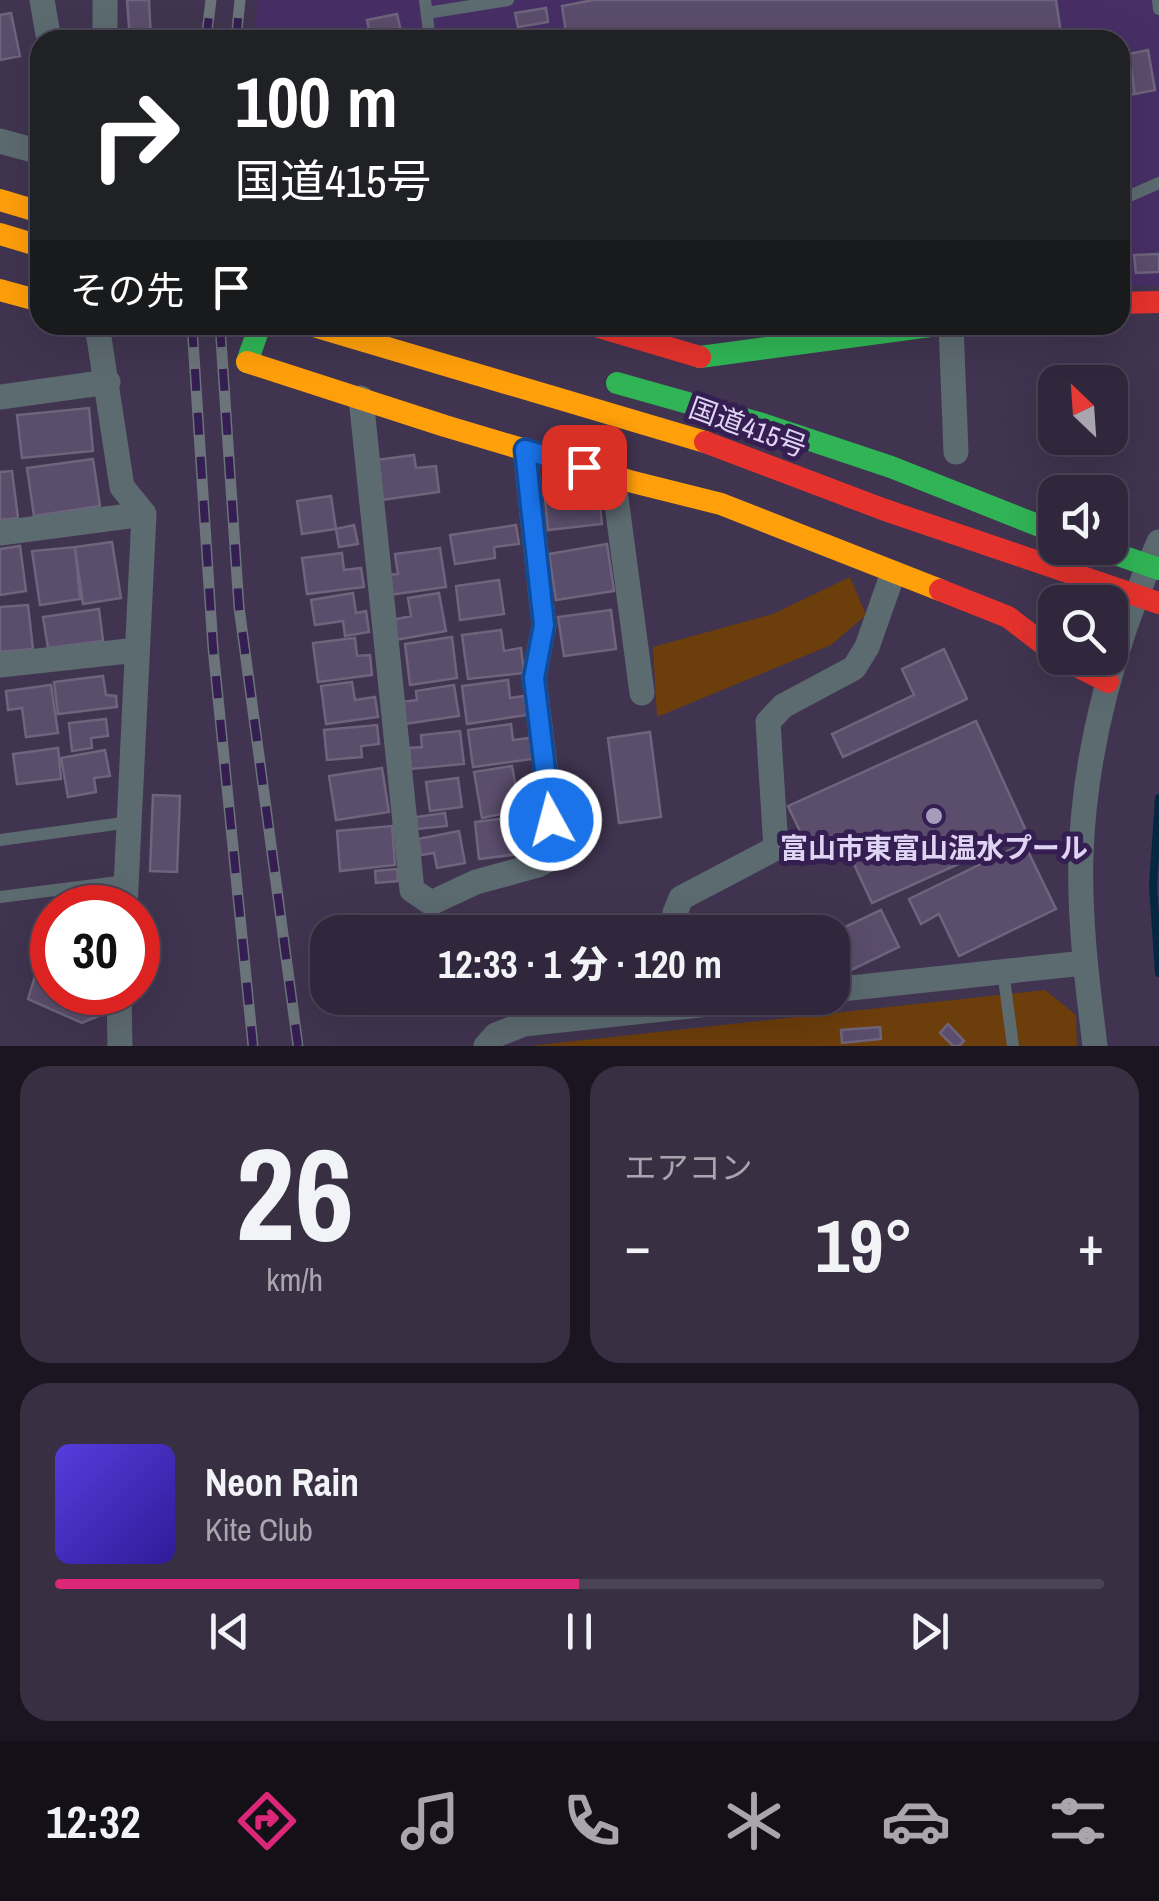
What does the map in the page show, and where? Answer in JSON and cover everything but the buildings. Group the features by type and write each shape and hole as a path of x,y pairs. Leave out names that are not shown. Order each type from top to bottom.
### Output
{"main road":[{"path":"0,200 30,209"},
{"path":"0,234 30,243"},
{"path":"0,290 30,298"},
{"path":"1130,303 1159,302"},
{"path":"256,335 247,362 525,450 721,504 1008,617 1038,640"},
{"name":"国道415号","path":"344,335 643,422 746,456 884,510 1148,599"},
{"path":"625,335 700,358 850,335"},
{"name":"国道415号","path":"594,376 759,423 891,467 1038,525"},
{"path":"1128,554 1156,559"},
{"path":"1095,675 1108,682"}],"street":[{"path":"42,0 47,30"},
{"path":"105,0 105,30"},
{"path":"0,141 30,149"},
{"path":"99,335 122,487 144,514 127,885"},
{"path":"950,335 956,452"},
{"path":"0,396 108,382"},
{"path":"361,398 412,890 431,903 476,882 538,865 556,855 534,678 544,625 525,450"},
{"path":"614,475 642,693"},
{"path":"0,533 144,514"},
{"path":"1095,1046 1084,963 1081,853 1094,745 1118,642 1148,599 1156,559"},
{"path":"675,915 681,898 776,848 768,722 783,706 854,668 867,647 893,573"},
{"path":"0,665 136,650"},
{"path":"850,988 1084,963"},
{"path":"119,1015 120,1046"},
{"path":"486,1046 496,1035 524,1024 589,1015"}],"lane":[{"path":"426,6 508,0"},
{"path":"1158,0 1159,9"},
{"path":"1130,196 1159,183"},
{"path":"0,840 130,822"},
{"path":"0,898 127,881"},
{"path":"1003,971 1014,1046"}],"shaded area":[{"path":"258,0 1159,0 1159,286 1130,285 1130,30 254,30"},
{"path":"850,577 866,615 831,645 657,717 653,647 773,614"},
{"path":"1045,990 1076,1015 1077,1046 529,1046 815,1015 850,1015 850,1011"}],"waterway":[{"path":"1159,798 1153,886 1159,973"}],"railway":[{"path":"207,30 211,0"},
{"path":"237,30 240,0"},
{"path":"193,335 213,648 253,1046"},
{"path":"221,335 239,607 298,1046"}],"traffic: fast":[{"path":"247,362 256,335"},
{"path":"700,357 864,335"},
{"path":"617,383 759,423 891,467 1038,525"},
{"path":"1128,558 1159,569"}],"traffic: slow":[{"path":"0,200 30,209"},
{"path":"0,234 30,243"},
{"path":"0,290 30,298"},
{"path":"344,335 705,442"},
{"path":"247,362 445,426 721,504 940,590"}],"traffic: jam":[{"path":"1130,303 1159,302"},
{"path":"626,335 700,357"},
{"path":"705,442 885,510 1159,603"},
{"path":"940,590 1008,617 1038,640"},
{"path":"1094,675 1108,682"}],"place":[{"name":"富山市東富山温水プール","path":"934,816"}],"route":[{"path":"551,820 534,678 544,625 525,450 584,467"}]}
